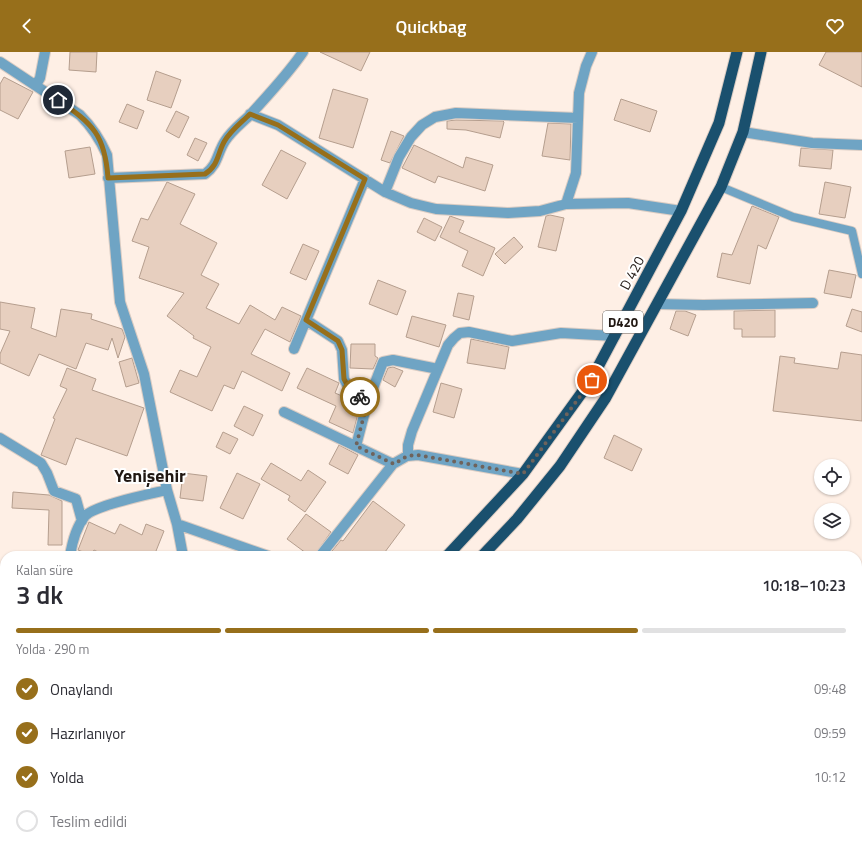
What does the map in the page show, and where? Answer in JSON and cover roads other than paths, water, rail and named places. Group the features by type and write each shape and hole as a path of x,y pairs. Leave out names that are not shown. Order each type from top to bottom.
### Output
{"highway":[{"name":"D 420","path":"452,551 523,474 592,380 681,211 719,122 737,52"},
{"name":"D420","path":"486,551 564,460 605,400 658,304 721,187 742,132 761,52"}],"street":[{"path":"36,85 40,78 45,52"},
{"path":"108,178 205,174 211,170 217,162 224,143 231,132 250,114 303,52"},
{"path":"566,204 576,174 579,93 586,66 592,52"},
{"path":"0,62 80,115 90,125 101,140 106,155 120,302 144,374 167,490 183,551"},
{"path":"385,192 399,157 411,137 422,125 435,117 456,113 578,118"},
{"path":"250,114 278,125 385,192 411,203 436,209 508,213 540,211 566,204 628,202 681,211"},
{"path":"742,132 812,143 862,145"},
{"path":"294,349 365,179"},
{"path":"658,304 703,305 813,303"},
{"path":"306,320 338,341 342,350 344,379 349,388 367,404"},
{"path":"408,456 408,445 412,431 448,345 460,333 469,332 512,341 561,333 615,336"},
{"path":"356,446 367,404 379,369 383,362 387,360 438,369"},
{"path":"284,412 394,464"},
{"path":"0,438 41,463 47,473 54,491 76,499 82,521"},
{"path":"324,551 394,464 408,456 418,455 523,474"},
{"path":"71,551 82,521 86,515 98,508 167,490"},
{"path":"177,524 254,551"}],"lane":[{"path":"721,187 793,217 852,231 862,274"}],"district":[{"name":"Yenişehir","path":"150,476"}]}
